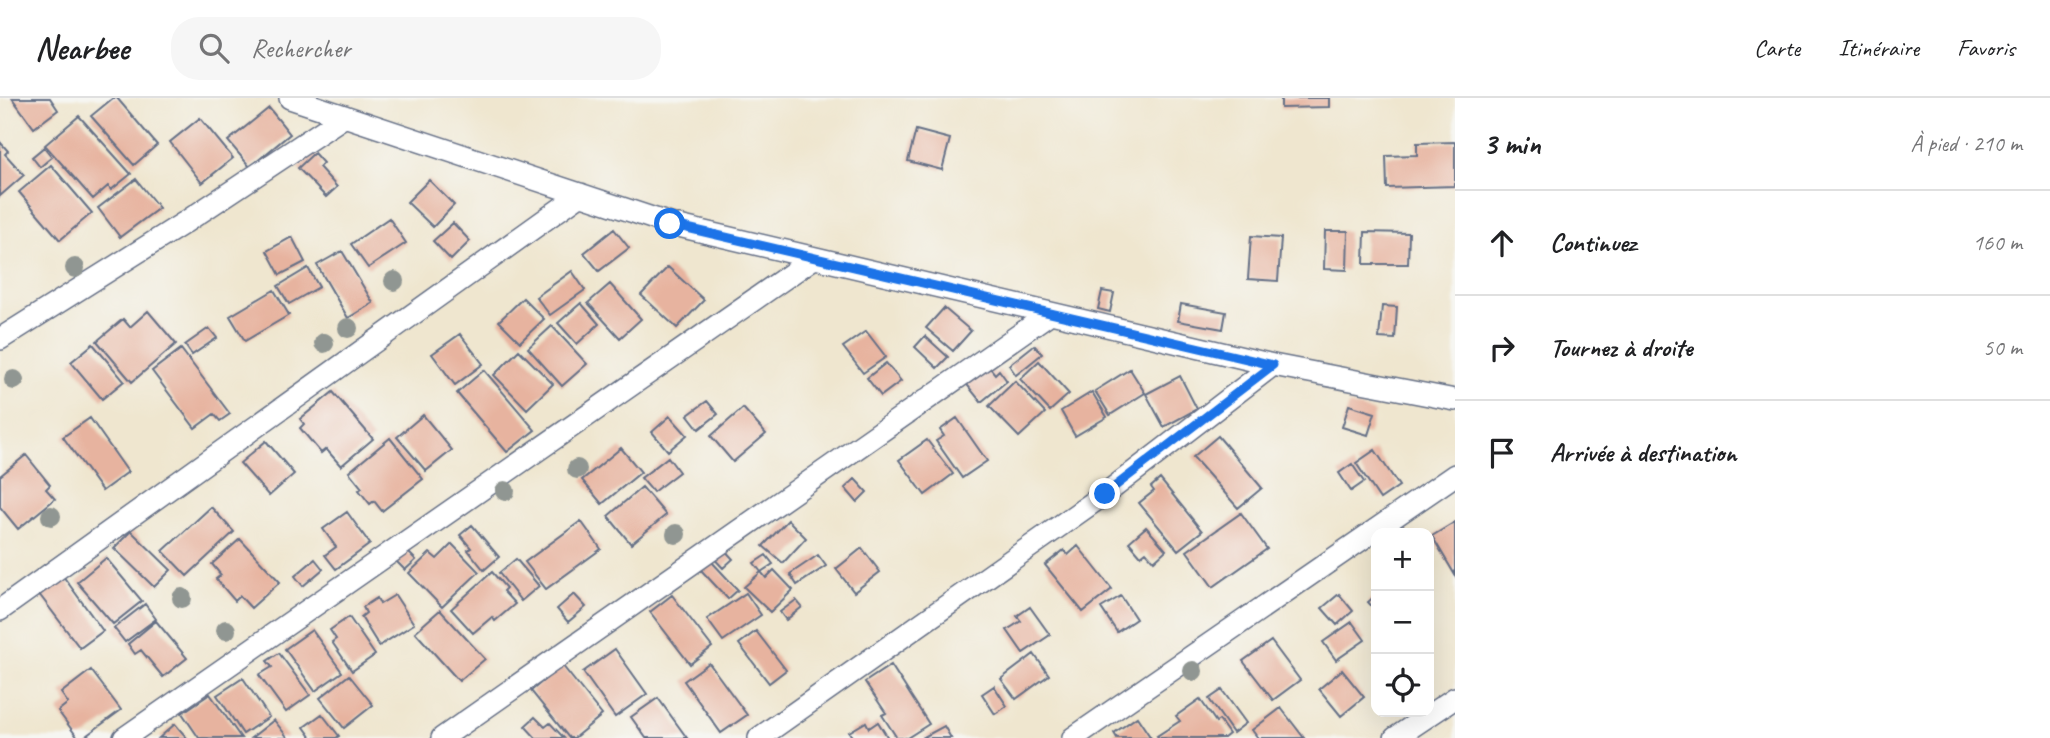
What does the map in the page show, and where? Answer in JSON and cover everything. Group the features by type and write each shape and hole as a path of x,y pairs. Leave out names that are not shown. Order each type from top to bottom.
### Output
{"street":[{"path":"290,98 670,224 1273,365 1455,400"},
{"path":"0,339 184,223 345,116"},
{"path":"0,610 582,194"},
{"path":"124,738 814,258"},
{"path":"442,738 1049,314"},
{"path":"759,738 1105,494 1273,365"},
{"path":"1073,738 1455,475"},
{"path":"1395,738 1455,698"}],"building":[{"path":"12,98 50,98 58,110 34,128"},
{"path":"113,98 117,98 157,145 134,165 91,116"},
{"path":"1281,98 1329,98 1329,107 1281,108"},
{"path":"269,108 290,134 250,167 228,141"},
{"path":"79,116 131,174 111,190 108,186 93,199 45,145"},
{"path":"200,118 233,158 202,183 170,142"},
{"path":"916,130 950,139 942,170 908,161"},
{"path":"0,142 8,151 5,154 24,175 0,196"},
{"path":"1455,142 1455,186 1387,188 1386,156 1417,155 1417,143"},
{"path":"44,147 52,157 40,167 32,157"},
{"path":"314,153 323,163 319,167 337,187 326,197 298,168"},
{"path":"51,165 92,213 60,240 19,192"},
{"path":"136,179 159,208 120,237 98,208"},
{"path":"429,180 454,205 433,227 407,202"},
{"path":"389,218 406,243 368,268 351,244"},
{"path":"453,223 470,241 451,260 433,241"},
{"path":"614,229 629,248 599,271 584,253"},
{"path":"1325,231 1348,231 1347,270 1324,269"},
{"path":"1365,232 1409,233 1408,264 1364,264"},
{"path":"1251,236 1281,238 1278,281 1248,279"},
{"path":"292,237 305,262 280,275 267,251"},
{"path":"342,251 373,303 348,318 317,265"},
{"path":"668,267 704,300 677,328 641,295"},
{"path":"308,268 319,287 289,304 278,286"},
{"path":"572,271 585,290 550,315 536,297"},
{"path":"610,284 641,319 620,338 588,303"},
{"path":"274,290 289,315 245,341 230,316"},
{"path":"1102,291 1114,293 1110,312 1098,309"},
{"path":"523,298 544,319 520,342 499,321"},
{"path":"581,303 599,324 577,344 558,323"},
{"path":"1181,304 1226,312 1223,329 1178,321"},
{"path":"1382,306 1397,307 1395,339 1379,338"},
{"path":"944,308 971,331 953,351 926,328"},
{"path":"148,311 176,344 132,382 97,341 123,319 130,327"},
{"path":"552,326 587,364 562,386 528,348"},
{"path":"209,328 217,338 192,355 185,345"},
{"path":"866,331 886,357 863,373 843,347"},
{"path":"460,334 483,364 455,385 432,354"},
{"path":"925,336 948,357 937,368 915,347"},
{"path":"93,344 124,381 102,399 71,362"},
{"path":"1034,345 1042,354 1016,375 1009,365"},
{"path":"181,349 230,414 220,421 214,414 195,428 152,371"},
{"path":"519,350 553,384 527,409 494,375"},
{"path":"1039,361 1069,394 1050,411 1020,379"},
{"path":"886,363 901,381 881,396 867,378"},
{"path":"986,363 995,374 999,370 1007,381 981,402 964,381"},
{"path":"1130,369 1145,393 1110,415 1095,391"},
{"path":"484,370 535,430 507,452 457,393"},
{"path":"1180,376 1197,409 1164,427 1146,394"},
{"path":"1015,381 1045,413 1019,437 989,406"},
{"path":"333,392 373,439 341,466 326,449 321,453 300,428 304,424 300,419"},
{"path":"1092,392 1107,417 1075,436 1061,411"},
{"path":"707,401 718,414 699,429 688,415"},
{"path":"1349,405 1375,413 1368,435 1342,427"},
{"path":"743,408 766,434 733,462 711,436"},
{"path":"423,415 452,450 426,471 397,437"},
{"path":"670,416 687,435 668,451 652,432"},
{"path":"90,418 128,472 102,491 63,437"},
{"path":"957,418 987,461 962,478 936,441 944,436 940,430"},
{"path":"1218,436 1262,488 1238,508 1193,457"},
{"path":"390,438 423,479 382,511 374,501 370,504 349,472"},
{"path":"927,440 953,474 925,495 899,460"},
{"path":"266,441 294,474 269,496 240,463"},
{"path":"621,448 641,472 602,504 582,480"},
{"path":"1375,450 1399,486 1380,499 1356,463"},
{"path":"26,455 50,485 46,489 55,499 18,529 0,507 0,476"},
{"path":"668,457 679,472 653,492 641,478"},
{"path":"1352,464 1364,482 1351,491 1339,473"},
{"path":"855,479 867,492 857,502 845,488"},
{"path":"1160,479 1202,531 1178,550 1139,503 1154,491 1151,487"},
{"path":"642,487 666,515 631,544 608,516"},
{"path":"211,507 234,532 187,576 163,551"},
{"path":"347,512 370,544 336,569 325,555 336,547 323,529"},
{"path":"1241,513 1267,549 1213,587 1187,551"},
{"path":"788,520 806,538 783,563 763,546"},
{"path":"581,521 601,549 546,589 525,562"},
{"path":"1455,522 1455,575 1434,539 1434,535"},
{"path":"472,525 499,557 484,570 460,535"},
{"path":"1146,527 1166,550 1154,561 1146,552 1141,556 1129,542"},
{"path":"131,531 171,570 154,587 114,548"},
{"path":"240,539 280,582 251,608 240,596 235,601 216,579 221,575 212,564"},
{"path":"452,544 479,572 442,607 409,573 430,553 437,559"},
{"path":"720,545 733,559 723,568 710,554"},
{"path":"1078,546 1112,589 1083,612 1045,565 1064,550 1068,555"},
{"path":"862,548 880,572 854,592 836,569"},
{"path":"406,550 416,560 405,570 395,560"},
{"path":"766,555 773,564 761,572 754,563"},
{"path":"818,555 826,566 797,585 790,574"},
{"path":"106,558 142,601 113,624 77,582"},
{"path":"315,559 323,569 303,586 295,576"},
{"path":"516,559 539,586 521,601 499,573"},
{"path":"711,561 738,590 728,599 701,570"},
{"path":"774,570 793,590 770,612 744,587 761,572 766,578"},
{"path":"492,572 506,588 503,591 515,604 495,621 492,617 473,633 451,609"},
{"path":"63,576 103,631 80,648 39,594"},
{"path":"746,593 761,615 723,641 707,619"},
{"path":"574,594 586,607 568,622 557,609"},
{"path":"1339,594 1353,611 1337,625 1322,608"},
{"path":"395,595 414,624 379,646 361,617 366,613 363,607 377,598 380,604"},
{"path":"672,595 712,647 690,664 650,612"},
{"path":"1121,596 1136,619 1117,632 1101,608"},
{"path":"796,600 802,607 786,620 780,612"},
{"path":"145,604 156,619 125,642 114,628"},
{"path":"1030,607 1050,635 1023,653 1007,630 1021,621 1017,616"},
{"path":"440,610 485,659 459,681 415,632"},
{"path":"349,617 375,655 352,671 332,642 336,639 330,630"},
{"path":"156,621 187,658 163,677 141,650 135,654 128,644"},
{"path":"1352,622 1365,640 1336,660 1323,642"},
{"path":"312,630 342,672 315,691 285,649"},
{"path":"756,631 786,670 769,683 739,644"},
{"path":"1271,641 1300,680 1273,700 1243,661"},
{"path":"615,649 647,694 615,717 583,672"},
{"path":"279,653 310,695 286,712 259,675 272,667 267,661"},
{"path":"1034,654 1049,675 1016,699 1001,679"},
{"path":"709,663 747,715 721,733 684,681"},
{"path":"562,665 602,715 574,738 569,738 531,691"},
{"path":"891,665 929,724 907,738 897,738 882,715 886,713 865,682"},
{"path":"91,670 121,710 83,738 78,738 58,711 68,703 61,693"},
{"path":"1342,670 1364,697 1341,716 1319,689"},
{"path":"349,675 373,705 344,728 320,698"},
{"path":"243,678 269,717 243,734 217,695"},
{"path":"994,686 1007,706 995,714 982,694"},
{"path":"1222,690 1246,723 1233,733 1209,699"},
{"path":"210,694 241,738 199,738 182,713"},
{"path":"658,698 687,738 646,738 631,717"},
{"path":"1200,699 1216,722 1219,720 1229,734 1224,738 1157,736 1180,721 1176,716"},
{"path":"1281,708 1304,738 1258,738 1252,730"},
{"path":"322,714 339,736 312,738 304,727"},
{"path":"535,717 545,727 550,723 564,738 536,738 525,726"},
{"path":"1137,717 1151,738 1117,738 1114,733"},
{"path":"274,720 288,738 251,738"},
{"path":"866,722 869,728 878,722 888,738 853,738 849,732"},
{"path":"175,724 187,738 159,738"},
{"path":"944,726 951,738 922,738"}],"route":[{"path":"670,224 1273,365 1105,494"}]}
